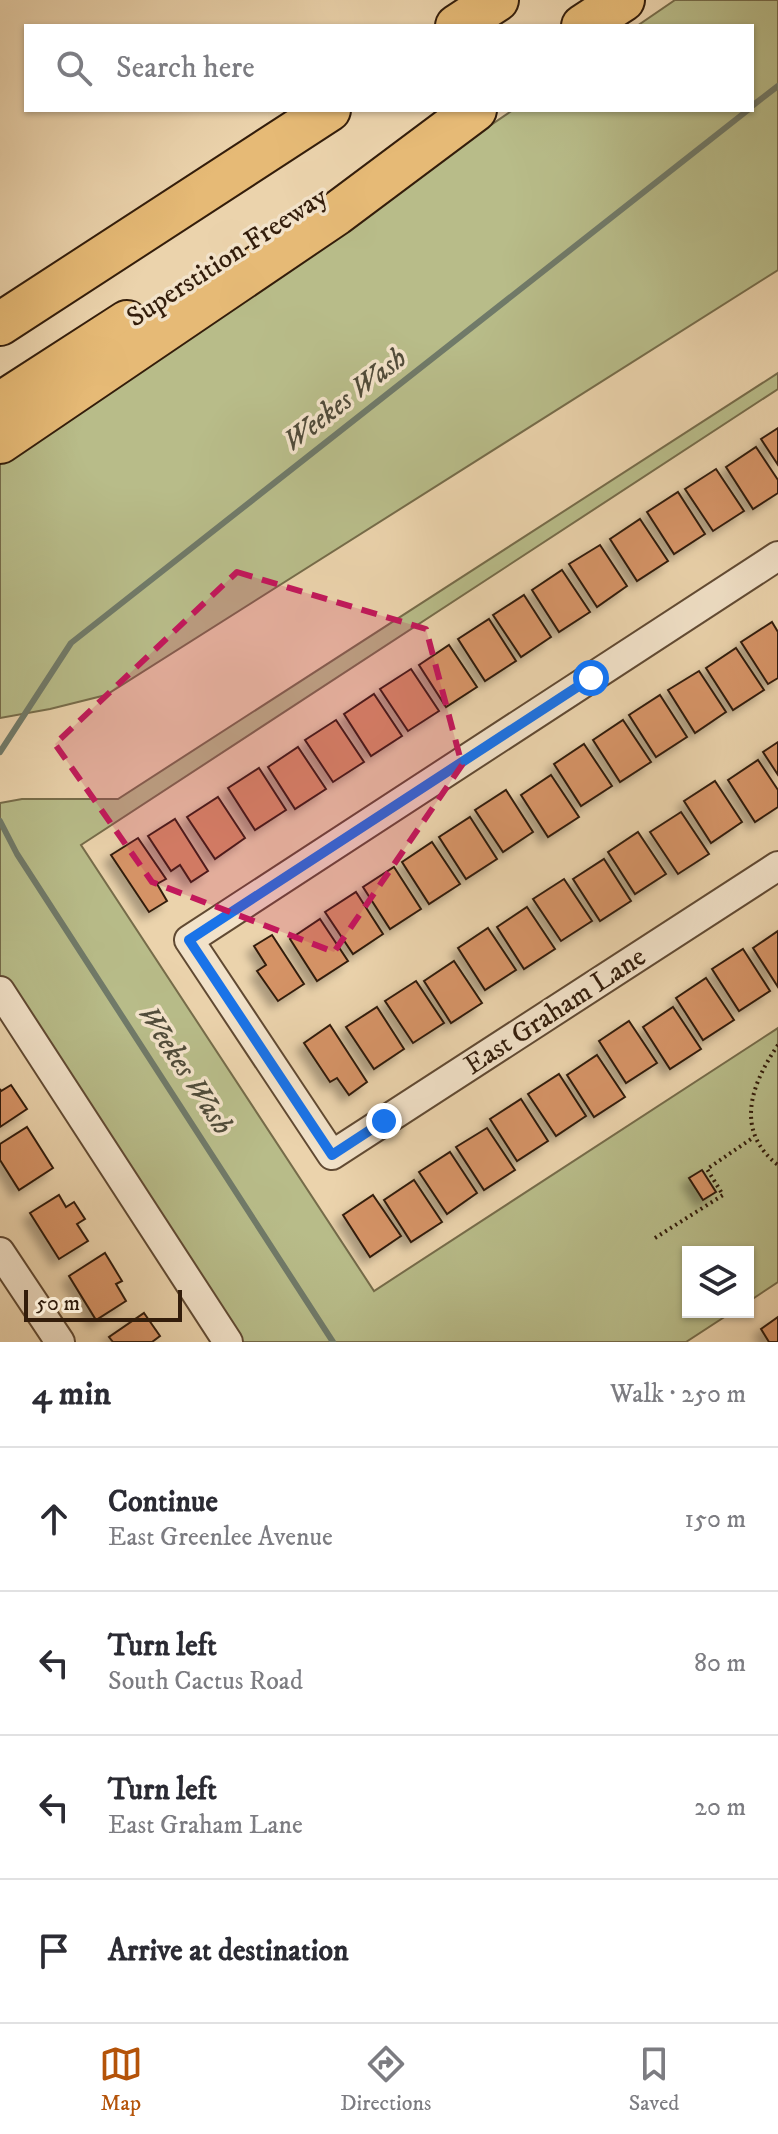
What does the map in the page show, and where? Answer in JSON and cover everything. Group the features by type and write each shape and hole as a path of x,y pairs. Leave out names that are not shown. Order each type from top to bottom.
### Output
{"highway":[{"path":"460,24 497,0"},
{"path":"0,324 326,112"},
{"name":"Superstition Freeway","path":"0,404 451,112"},
{"path":"0,442 336,214 472,112"},
{"path":"0,295 222,180"}],"street":[{"name":"East Graham Lane","path":"778,556 189,940 332,1155 778,866"},
{"path":"0,991 228,1342"},
{"path":"0,1252 60,1342"}],"path":[{"path":"778,1045 762,1071 752,1097 750,1117 754,1137 778,1165"},
{"path":"655,1238 723,1195 707,1169 754,1137"}],"highlighted area":[{"path":"237,572 426,629 462,765 334,952 152,882 55,744"}],"green space":[{"path":"675,0 778,0 778,270 106,695 0,718 0,458 510,112 754,112 754,24 640,24"},
{"path":"778,373 778,389 81,845 374,1291 778,1028 778,1282 754,1298 754,1246 682,1246 682,1318 723,1318 686,1342 237,1342 0,978 0,803 22,799 118,799"}],"building":[{"path":"778,428 778,465 761,439"},
{"path":"756,447 778,480 778,493 753,509 726,467"},
{"path":"716,469 744,511 713,531 685,489"},
{"path":"678,492 705,534 674,554 647,512"},
{"path":"640,519 668,561 637,581 610,539"},
{"path":"600,545 627,586 597,607 569,564"},
{"path":"562,570 590,612 559,632 532,590"},
{"path":"524,595 551,637 521,657 493,615"},
{"path":"489,619 516,661 485,681 458,639"},
{"path":"772,622 778,632 778,678 768,684 741,642"},
{"path":"449,645 477,687 446,707 419,665"},
{"path":"736,648 764,690 733,710 706,668"},
{"path":"411,669 439,711 408,731 380,689"},
{"path":"699,671 726,712 695,733 668,690"},
{"path":"374,694 402,736 371,756 344,714"},
{"path":"660,695 687,737 656,757 629,715"},
{"path":"336,720 364,762 333,782 305,740"},
{"path":"623,720 651,762 620,782 593,740"},
{"path":"778,742 778,775 763,752"},
{"path":"584,744 612,786 581,806 554,764"},
{"path":"298,747 326,789 295,809 268,767"},
{"path":"758,760 778,790 778,807 755,822 728,780"},
{"path":"259,768 286,810 255,830 228,788"},
{"path":"551,775 579,817 548,837 521,795"},
{"path":"715,781 742,822 711,843 684,801"},
{"path":"506,790 533,832 503,852 475,810"},
{"path":"218,797 245,838 215,859 187,817"},
{"path":"681,812 709,854 678,874 650,832"},
{"path":"470,817 497,859 466,879 439,837"},
{"path":"175,819 208,871 191,882 180,865 171,871 148,836"},
{"path":"638,832 666,874 635,894 608,852"},
{"path":"138,838 166,879 157,884 167,901 149,912 111,855"},
{"path":"432,842 460,884 429,904 402,862"},
{"path":"604,859 631,901 600,921 573,879"},
{"path":"394,867 421,909 390,929 363,887"},
{"path":"564,879 592,921 561,941 533,899"},
{"path":"356,892 383,934 353,954 325,912"},
{"path":"527,907 555,949 524,969 497,927"},
{"path":"320,919 348,961 317,981 290,939"},
{"path":"488,928 516,970 485,990 458,948"},
{"path":"778,931 778,987 753,948"},
{"path":"272,935 304,984 278,1001 257,971 266,965 254,946"},
{"path":"743,949 770,991 739,1011 712,969"},
{"path":"454,961 482,1003 451,1023 424,981"},
{"path":"706,978 734,1020 703,1040 676,998"},
{"path":"416,981 444,1023 413,1043 385,1001"},
{"path":"377,1007 404,1049 374,1069 346,1027"},
{"path":"673,1007 701,1049 670,1069 643,1027"},
{"path":"629,1021 657,1063 626,1083 599,1041"},
{"path":"330,1025 367,1082 349,1095 337,1078 330,1082 304,1043"},
{"path":"597,1055 625,1097 594,1117 567,1075"},
{"path":"559,1074 586,1116 556,1136 528,1094"},
{"path":"11,1085 27,1109 0,1127 0,1089"},
{"path":"521,1099 548,1141 517,1161 490,1119"},
{"path":"27,1127 53,1168 19,1190 0,1160 0,1144"},
{"path":"487,1128 515,1170 484,1190 456,1147"},
{"path":"450,1152 477,1193 447,1214 419,1172"},
{"path":"702,1170 716,1192 703,1200 689,1178"},
{"path":"414,1180 442,1222 411,1242 384,1200"},
{"path":"59,1195 66,1207 74,1202 85,1219 77,1224 88,1241 59,1259 30,1213"},
{"path":"373,1195 401,1236 370,1257 343,1215"},
{"path":"105,1253 122,1281 116,1284 126,1301 96,1320 69,1276"},
{"path":"144,1313 160,1336 152,1342 113,1342 109,1337"},
{"path":"778,1317 778,1342 769,1342 761,1329"}],"waterway":[{"name":"Weekes Wash","path":"754,104 778,86"},
{"name":"Weekes Wash","path":"0,752 71,643 745,112"},
{"name":"Weekes Wash","path":"0,821 17,854 333,1342"}],"route":[{"path":"384,1121 332,1155 189,940 591,678"}]}
